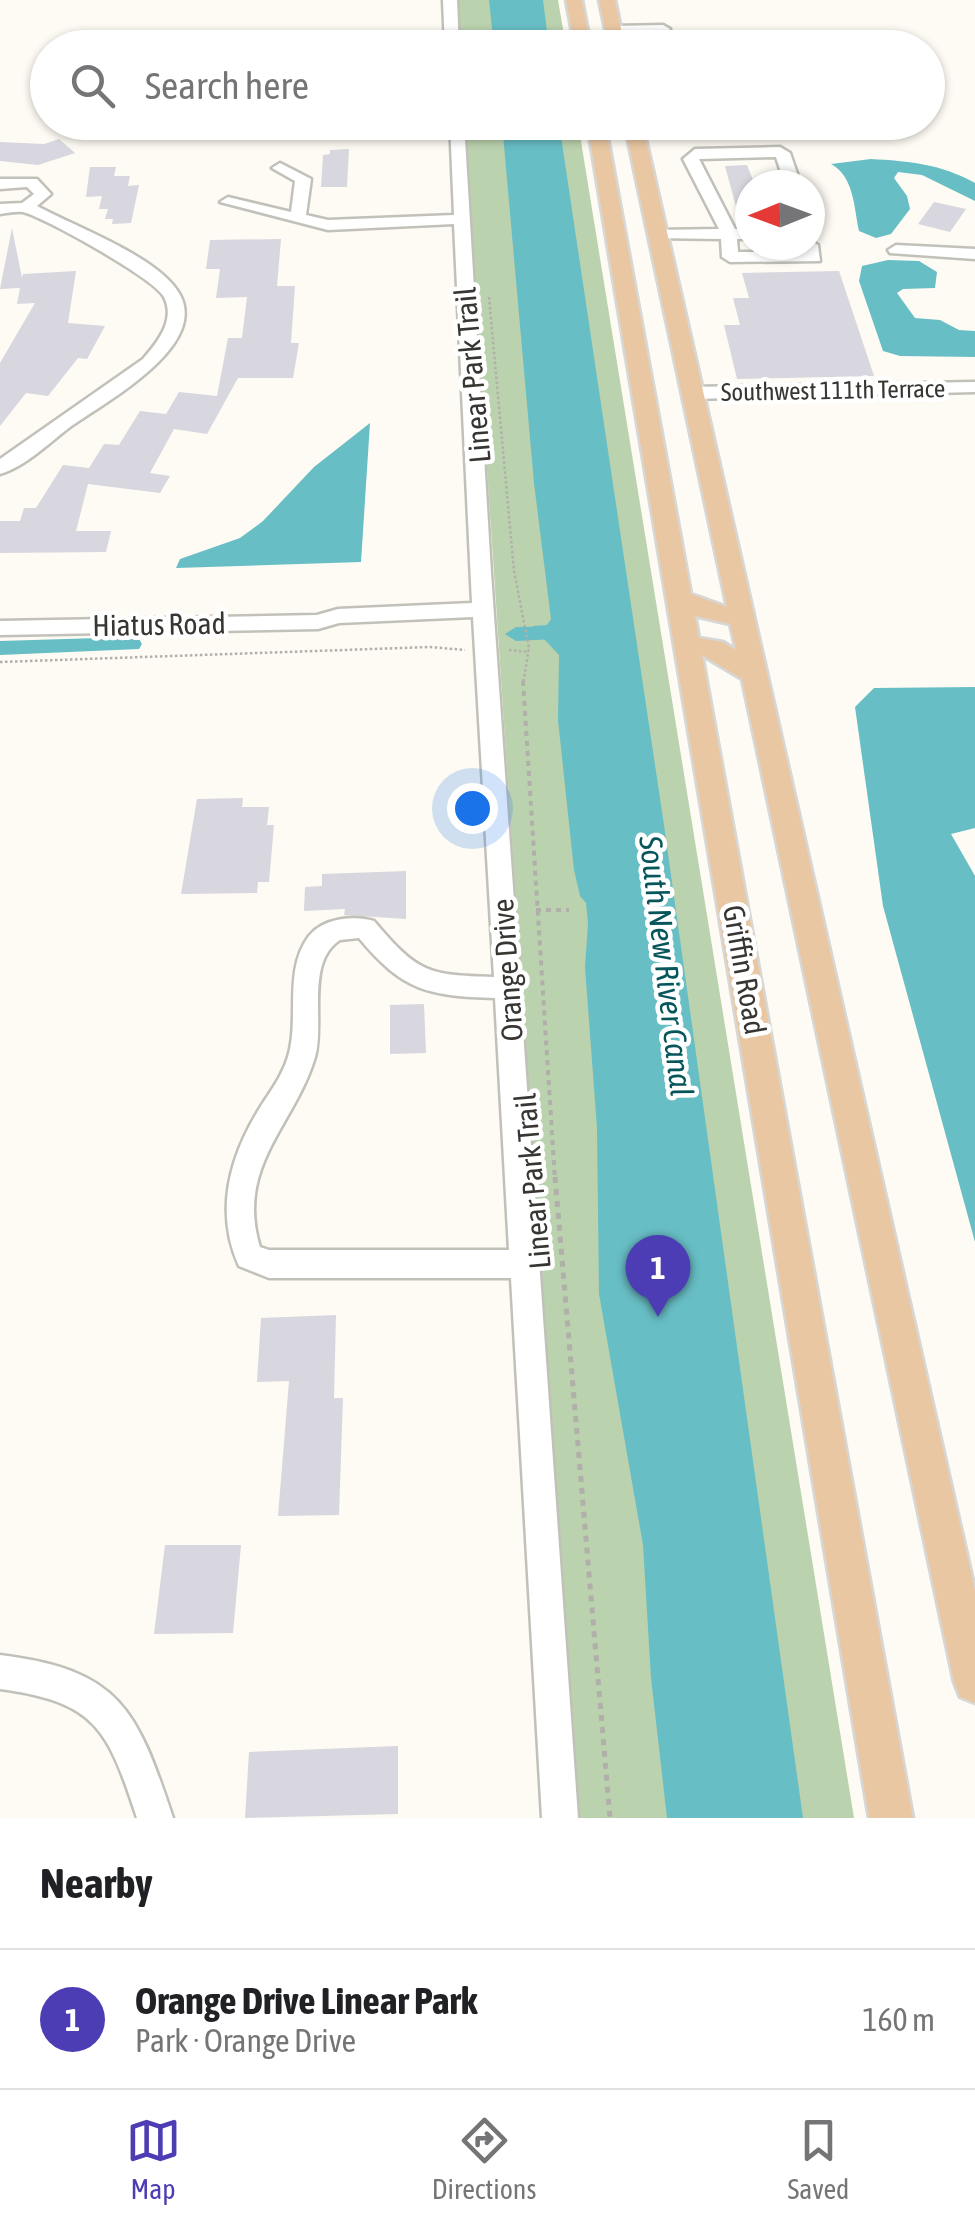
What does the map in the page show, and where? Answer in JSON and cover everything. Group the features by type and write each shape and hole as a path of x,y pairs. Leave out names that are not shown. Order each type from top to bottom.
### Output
{"main road":[{"path":"574,0 579,30"},
{"path":"607,0 613,30"},
{"name":"Griffin Road","path":"599,140 891,1818"},
{"path":"637,140 975,1682"},
{"path":"680,599 711,613 740,617"},
{"path":"688,645 714,648 753,674"}],"street":[{"path":"450,0 451,30"},
{"path":"658,30 663,29"},
{"name":"Orange Drive","path":"458,140 484,619 560,1818"},
{"path":"735,258 730,258 729,234 691,158 695,154 780,152 789,170"},
{"path":"280,168 302,179 298,216"},
{"path":"0,184 22,181 42,189 40,199 26,207 0,209"},
{"path":"228,202 328,225 463,220"},
{"path":"0,468 148,363 166,345 174,328 172,295 162,284 142,268 26,207"},
{"path":"657,235 735,234"},
{"path":"896,250 974,252"},
{"name":"Southwest 111th Terrace","path":"691,392 975,387"},
{"name":"Hiatus Road","path":"0,628 318,622 340,629 484,619"},
{"path":"510,988 435,986 404,974 364,928 338,928 317,943 310,964 305,1044 298,1071 258,1137 240,1208 239,1236 249,1256 269,1264 527,1264"},
{"path":"0,1672 44,1678 97,1701 134,1756 155,1818"}],"path":[{"name":"Linear Park Trail","path":"489,296 518,587 529,650 521,692 536,910 610,1818"},
{"path":"507,588 518,587"},
{"path":"0,662 430,647 468,650"},
{"path":"500,650 529,650"},
{"path":"536,910 569,910"}],"green space":[{"path":"456,0 558,0 563,30 458,30"},
{"path":"465,140 581,140 854,1818 577,1818"}],"water":[{"path":"489,0 543,0 547,30 492,30"},
{"name":"South New River Canal","path":"504,140 562,140 664,825 803,1818 667,1818 651,1678 643,1545 599,1294 597,1128 585,967 588,923 586,903 580,896 574,870 558,720 559,655 544,639 534,639 533,626 547,625 551,619 534,483"},
{"path":"871,159 912,162 950,172 975,183 975,201 922,175 898,172 894,178 907,196 910,209 891,234 876,238 859,231 849,184 831,164"},
{"path":"888,260 919,261 937,272 935,288 903,289 897,293 915,318 940,320 959,330 975,331 975,357 900,356 883,351 859,281 862,266"},
{"path":"370,423 361,562 176,568 180,559 240,538 263,521 314,467"},
{"path":"975,687 975,828 951,834 975,876 975,1242 883,906 855,707 874,688"}],"building":[{"path":"60,140 75,153 38,165 0,161 0,142 44,144"},
{"path":"349,149 347,187 321,187 323,155 330,154 330,150"},
{"path":"747,165 749,170 735,170 735,203 725,166"},
{"path":"90,167 116,167 114,176 130,176 128,186 139,185 131,223 112,224 113,219 105,219 108,209 99,209 102,196 86,197"},
{"path":"934,202 966,209 950,232 918,224"},
{"path":"12,228 22,278 23,274 76,271 68,323 105,326 87,359 78,358 48,396 26,393 0,426 0,363 35,303 17,304 20,288 0,289"},
{"path":"281,239 277,286 295,286 291,343 299,343 293,378 238,378 207,434 174,429 150,473 170,476 160,493 88,484 76,531 111,531 106,552 0,553 0,521 20,521 24,508 36,508 63,465 89,468 104,444 119,445 140,411 166,414 179,392 217,396 228,338 242,338 247,297 216,298 220,269 206,269 210,240"},
{"path":"839,271 874,376 737,379 724,325 740,325 733,298 749,298 742,273"},
{"path":"243,798 242,807 269,807 267,825 274,825 269,882 258,882 257,893 181,894 197,799"},
{"path":"406,871 406,919 344,915 345,909 304,911 305,887 322,886 322,874"},
{"path":"424,1004 426,1053 390,1054 390,1005"},
{"path":"336,1315 334,1398 343,1398 339,1515 278,1516 289,1381 257,1382 261,1318"},
{"path":"165,1545 241,1545 233,1633 154,1634"},
{"path":"398,1746 398,1814 245,1818 249,1752"}],"waterway":[{"path":"516,634 567,633"},
{"path":"0,648 131,644"}],"place":[{"name":"Orange Drive Linear Park","path":"658,1317"}]}
